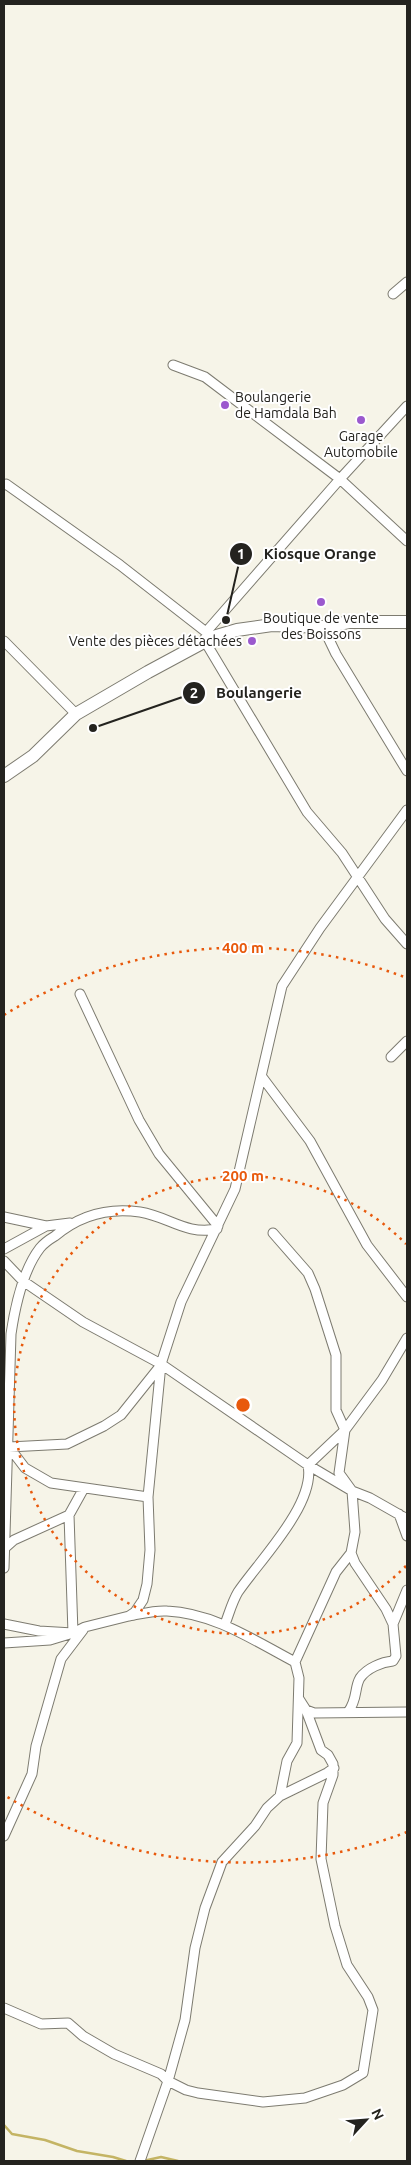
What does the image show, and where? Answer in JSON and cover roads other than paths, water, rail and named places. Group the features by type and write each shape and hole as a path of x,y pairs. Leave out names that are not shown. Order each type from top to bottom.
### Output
{"highway":[{"path":"4,776 33,756 76,714 206,637 265,626 322,627 349,622 407,622"}],"street":[{"path":"393,294 407,282"},
{"path":"173,365 205,377 340,479 407,541"},
{"path":"206,637 340,479 407,406"},
{"path":"4,485 6,484 120,565 206,637 307,812 342,853 385,919 407,944"},
{"path":"322,627 345,670 407,771"},
{"path":"4,642 76,714"},
{"path":"129,1616 135,1612 143,1600 147,1584 150,1550 148,1497 161,1364 181,1302 235,1190 282,986 320,928 407,810"},
{"path":"80,994 139,1120 159,1154 217,1227"},
{"path":"391,1057 407,1041"},
{"path":"262,1077 310,1141 367,1245 407,1297"},
{"path":"4,1217 46,1226 70,1223 103,1211 140,1212 200,1232 217,1227"},
{"path":"4,1568 6,1449 11,1334 15,1308 24,1281 40,1247 70,1223"},
{"path":"4,1249 46,1226"},
{"path":"273,1233 308,1272 336,1355 336,1410 346,1430 339,1473 352,1491 355,1532 351,1553 336,1572 295,1662 299,1678 299,1733 297,1743 287,1760 280,1796"},
{"path":"4,1261 24,1281 83,1322 161,1364 308,1465 352,1491 370,1498 403,1516 407,1536"},
{"path":"308,1465 346,1430 382,1380 407,1338"},
{"path":"6,1449 67,1444 104,1426 121,1415 161,1364"},
{"path":"6,1449 25,1468 51,1483 148,1497"},
{"path":"225,1624 239,1592 283,1535 311,1477 308,1465"},
{"path":"73,1633 69,1514 84,1488"},
{"path":"5,1548 14,1540 69,1514"},
{"path":"348,1712 354,1704 360,1679 371,1669 393,1661 396,1656 393,1624 386,1609 355,1563 351,1553"},
{"path":"393,1624 407,1590"},
{"path":"4,1643 50,1640 73,1633 84,1627 129,1616 166,1610 225,1624 295,1662"},
{"path":"4,1624 39,1631 73,1633"},
{"path":"4,1836 32,1774 36,1746 61,1659 84,1627"},
{"path":"4,2008 41,2024 68,2023 83,2036 114,2054 161,2074 168,2081 198,2093 264,2102 313,2096 363,2074 373,2010 368,1997 353,1976 345,1959 334,1926 321,1859 323,1803 334,1768 328,1755 320,1750 306,1710 299,1699"},
{"path":"306,1710 314,1712 407,1712"},
{"path":"140,2161 168,2081 187,2009 190,1967 205,1908 222,1862 255,1826 267,1808 280,1796 334,1768"}],"waterway":[{"path":"4,2125 12,2134 45,2140 77,2151 126,2161"},
{"path":"143,2161 161,2157 178,2161"}],"place":[{"name":"Boulangerie de Hamdala Bah","path":"225,405"},
{"name":"Garage Automobile","path":"361,420"},
{"name":"Boutique de vente des Boissons","path":"321,602"},
{"name":"Kiosque Orange","path":"226,620"},
{"name":"Vente des pièces détachées","path":"252,641"},
{"name":"Boulangerie","path":"93,728"}]}
